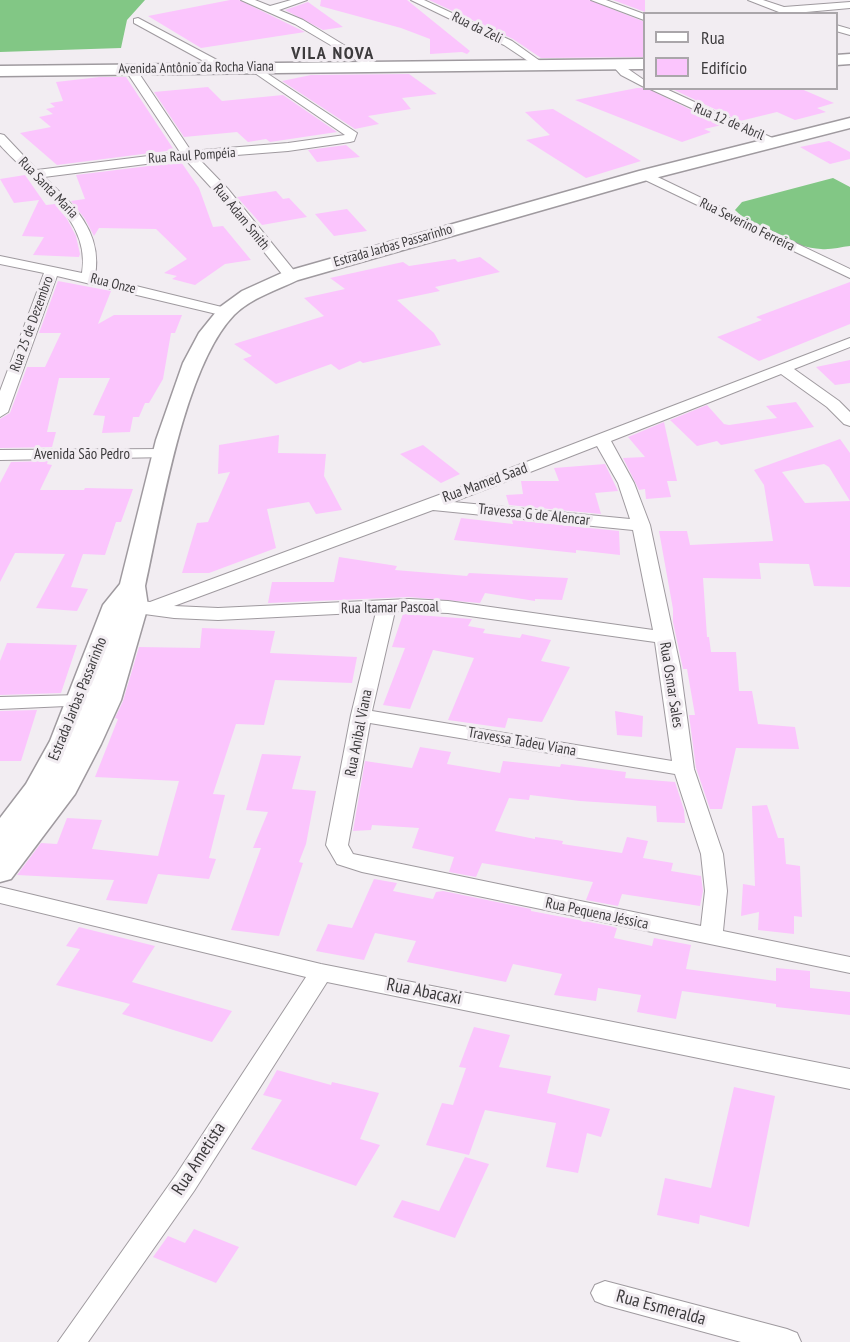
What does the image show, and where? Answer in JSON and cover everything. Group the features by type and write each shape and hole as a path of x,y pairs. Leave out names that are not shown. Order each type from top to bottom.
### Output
{"street":[{"path":"246,0 299,22 365,61"},
{"path":"268,10 302,0"},
{"name":"Rua da Zeli","path":"416,0 508,43 535,61"},
{"path":"596,0 643,16"},
{"path":"753,0 788,12"},
{"path":"782,10 850,5"},
{"path":"138,21 213,62"},
{"name":"Avenida Antônio da Rocha Viana","path":"0,64 643,59"},
{"name":"Avenida Antônio da Rocha Viana","path":"0,70 643,64"},
{"path":"618,65 625,73 643,83"},
{"name":"Rua Raul Pompéia","path":"34,174 188,155 267,150 350,138 351,133 253,67"},
{"name":"Rua Adam Smith","path":"130,68 188,155 223,192 291,276"},
{"name":"Rua 12 de Abril","path":"658,90 773,141"},
{"name":"Estrada Jarbas Passarinho","path":"0,872 65,787 107,700 134,601 164,454 179,402 202,344 225,312 259,291 291,276 645,175 850,123"},
{"name":"Rua Santa Maria","path":"0,138 34,174 54,191 84,228 92,249 88,278"},
{"name":"Rua Severino Ferreira","path":"645,175 850,274"},
{"name":"Rua Onze","path":"0,260 88,278 225,312"},
{"name":"Rua 25 de Dezembro","path":"0,412 52,270"},
{"name":"Rua Mamed Saad","path":"134,601 312,549 850,342"},
{"path":"784,369 833,405 850,421"},
{"path":"833,405 850,403"},
{"name":"Rua Osmar Sales","path":"601,438 626,483 641,525 670,666 684,769 712,854 716,891 711,938"},
{"name":"Avenida São Pedro","path":"0,455 164,454"},
{"name":"Travessa G de Alencar","path":"427,504 641,525"},
{"name":"Estrada Jarbas Passarinho","path":"0,839 39,788 64,741 81,701 134,601"},
{"name":"Rua Itamar Pascoal","path":"134,601 174,612 218,614 387,606 448,607 663,637"},
{"name":"Rua Anibal Viana","path":"345,859 337,845 361,715 387,606"},
{"path":"0,703 81,701"},
{"name":"Travessa Tadeu Viana","path":"361,715 684,769"},
{"name":"Rua Pequena Jéssica","path":"345,859 373,867 711,938 850,965"},
{"name":"Rua Abacaxi","path":"0,895 321,972 850,1079"},
{"name":"Rua Ametista","path":"72,1342 185,1183 321,972"},
{"name":"Rua Esmeralda","path":"605,1293 787,1342"}],"green space":[{"path":"0,0 145,0 127,20 121,48 0,52"},
{"path":"833,178 850,187 850,246 824,249 799,245 763,230 735,210 742,202"}],"building":[{"path":"239,0 305,32 201,48 148,16"},
{"path":"321,0 407,0 470,51 467,54 462,52 430,54 430,39 401,28 320,6"},
{"path":"429,0 589,0 643,21 643,57 541,58 513,39"},
{"path":"613,0 645,0 645,12"},
{"path":"308,2 343,27 323,30 285,10"},
{"path":"409,74 437,94 402,98 411,109 368,116 379,124 355,129 282,81 311,75"},
{"path":"100,77 126,77 174,150 57,165 20,133 51,127 39,117 53,114 46,109 55,107 50,103 63,101 56,82"},
{"path":"208,87 222,101 283,95 337,132 270,142 266,139 248,142 237,132 184,137 154,92"},
{"path":"643,88 643,90 650,90 722,125 704,129 711,132 682,142 575,100"},
{"path":"674,90 804,90 834,103 817,108 826,112 795,120 777,112 740,121"},
{"path":"553,109 641,161 586,178 526,140 550,135 525,112"},
{"path":"829,141 850,152 850,159 830,164 800,147"},
{"path":"346,145 360,157 317,162 308,150"},
{"path":"181,162 199,188 213,227 223,226 251,260 225,264 195,285 172,279 177,276 164,273 187,259 156,229 99,228 94,236 85,219 71,201 85,199 76,175"},
{"path":"25,175 46,205 55,204 67,219 76,236 79,257 33,255 44,237 22,236 39,200 14,203 0,179"},
{"path":"276,191 283,199 289,198 307,217 262,225 237,197"},
{"path":"347,209 367,231 334,236 315,214"},
{"path":"480,257 500,272 435,287 440,291 397,300 434,333 441,345 363,363 360,361 339,370 331,364 276,384 243,359 252,356 234,344 324,316 304,298 345,289 330,278 403,262 409,266 455,259 458,262"},
{"path":"58,281 111,291 98,324 114,315 182,315 175,333 171,333 163,379 149,403 145,403 139,417 133,417 130,432 102,433 105,416 93,415 110,378 59,378 47,432 56,432 52,447 0,448 0,419 10,413 27,367 45,367 61,333 39,333"},
{"path":"850,282 850,324 759,361 717,337 762,320 756,317"},
{"path":"850,360 850,383 835,385 816,367"},
{"path":"796,402 814,427 721,445 717,441 697,446 670,420 707,405 724,424 729,425 777,418 766,406"},
{"path":"664,422 677,481 667,481 671,497 646,499 645,489 639,490 623,458 645,457 628,437"},
{"path":"279,435 278,453 326,454 324,476 342,510 316,514 309,502 267,509 276,548 209,573 182,573 197,523 208,522 230,472 218,474 219,445"},
{"path":"840,439 850,453 850,501 850,587 814,586 809,564 759,563 761,579 703,578 707,637 709,637 711,652 736,652 739,691 752,691 758,724 795,727 799,749 736,748 722,809 710,809 696,768 689,715 695,715 687,669 683,669 673,622 673,609 659,531 687,531 690,545 773,541 764,485 754,470","holes":["824,464 829,467 850,501 805,503 782,472"]},
{"path":"423,445 460,474 441,483 400,454"},
{"path":"48,461 47,464 52,465 40,490 133,489 121,522 116,522 105,555 83,554 71,587 88,589 77,611 36,608 65,554 15,553 0,582 0,483 11,462"},
{"path":"605,464 618,491 595,493 601,514 509,505 506,495 523,494 521,481 559,481 554,468"},
{"path":"461,518 513,524 512,520 619,531 620,555 576,550 576,553 454,540"},
{"path":"339,557 397,566 395,570 467,576 469,573 568,578 562,600 535,599 535,601 485,593 480,603 409,597 268,603 272,582 334,582"},
{"path":"403,614 472,619 468,626 485,629 483,633 520,638 522,634 551,640 541,661 570,667 542,722 508,718 505,728 448,720 474,658 433,650 410,709 383,705 405,648 392,647"},
{"path":"202,628 275,631 270,653 357,657 352,683 275,680 264,725 236,724 213,794 225,795 209,858 216,859 209,879 158,874 147,904 106,900 114,880 17,875 41,843 57,844 67,818 102,820 92,849 158,856 179,781 95,777 118,719 115,718 123,701 139,647 200,648"},
{"path":"7,643 77,645 61,693 0,695 0,661"},
{"path":"37,710 21,761 0,761 0,711"},
{"path":"615,711 643,716 642,737 617,735"},
{"path":"420,747 451,752 447,764 500,773 503,761 560,767 561,764 626,772 625,778 675,782 684,810 685,823 657,822 656,806 530,795 529,800 509,798 495,831 622,853 627,837 648,841 643,858 673,863 671,871 701,876 703,891 700,906 622,894 618,906 586,900 593,882 482,863 476,877 449,872 454,857 412,848 419,828 372,825 371,830 353,831 365,761 412,768"},
{"path":"262,754 301,756 292,789 316,791 306,844 299,862 303,863 279,936 231,930 261,848 253,848 268,812 246,810"},
{"path":"767,805 778,838 784,838 786,864 800,866 802,917 794,916 794,934 758,930 759,912 741,916 743,884 755,886 752,806"},
{"path":"374,879 397,883 393,891 433,899 436,892 443,891 610,926 617,928 614,938 652,946 654,938 691,945 686,969 776,981 776,968 810,971 810,988 850,992 850,1015 776,1007 776,1004 682,991 676,1019 637,1012 641,995 598,988 596,1001 554,995 562,974 513,964 506,982 407,962 416,941 375,933 364,960 316,951 328,924 352,928"},
{"path":"79,927 155,946 132,982 232,1011 212,1042 122,1014 130,1004 56,985 80,949 66,946"},
{"path":"474,1027 510,1035 499,1067 551,1076 547,1093 610,1109 601,1137 587,1133 578,1173 546,1167 556,1123 485,1110 469,1155 426,1145 442,1103 453,1105 466,1068 459,1067"},
{"path":"277,1070 331,1085 332,1082 379,1093 360,1139 380,1145 356,1186 251,1149 282,1100 263,1095"},
{"path":"734,1087 775,1096 749,1227 700,1215 699,1224 657,1215 665,1178 711,1188"},
{"path":"465,1157 489,1164 455,1238 393,1217 402,1200 439,1211"},
{"path":"194,1229 239,1247 216,1283 153,1257 168,1236 185,1243"}],"district":[{"name":"VILA NOVA","path":"333,54"}]}
